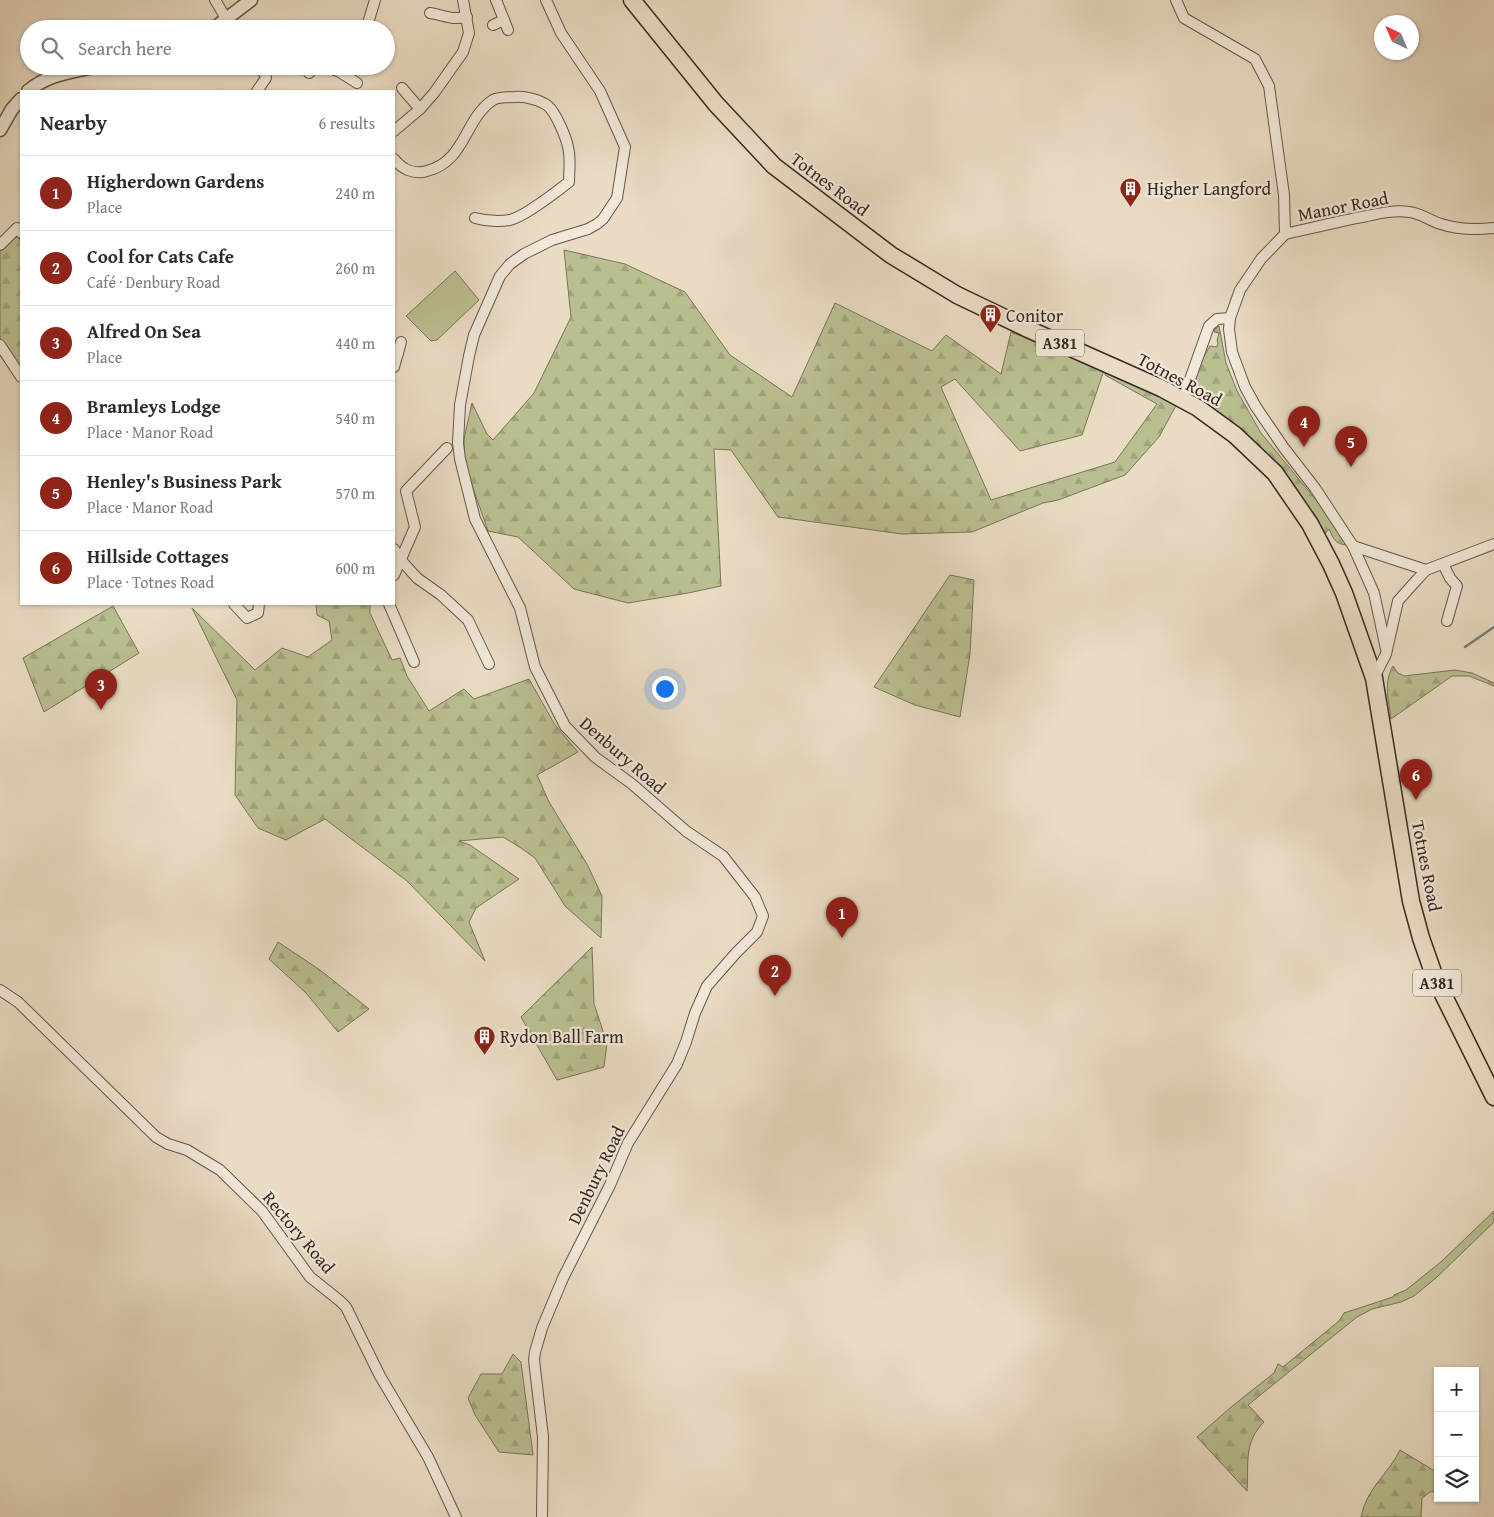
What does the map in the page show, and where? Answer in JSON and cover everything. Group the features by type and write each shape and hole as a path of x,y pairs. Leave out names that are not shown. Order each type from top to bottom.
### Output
{"main road":[{"name":"Totnes Road","path":"632,0 716,104 774,166 891,255 957,295 1161,388 1198,408 1244,443 1275,473 1296,502 1331,564 1344,592 1374,678 1411,901 1421,938 1435,978 1494,1097"}],"street":[{"path":"215,0 227,20 251,0"},
{"path":"369,20 375,0"},
{"path":"395,130 420,109 434,93 462,52 470,33 463,0"},
{"path":"493,25 506,25 496,0"},
{"name":"Denbury Road","path":"542,1517 544,1437 534,1360 542,1328 563,1278 610,1185 628,1143 677,1064 695,1013 707,986 736,952 757,932 763,916 755,897 723,856 686,831 632,784 595,757 565,726 534,667 520,608 475,519 462,468 458,444 460,405 469,356 474,335 500,276 510,264 524,254 552,240 597,224 603,219 617,198 625,147 600,91 561,33 546,0"},
{"path":"1176,0 1184,18 1255,59 1269,86 1284,195 1285,234 1261,259 1240,290 1230,318 1229,329 1232,352 1245,387 1284,448 1315,488 1353,546 1374,593 1386,649"},
{"path":"430,13 452,19 467,17"},
{"path":"29,90 48,77 57,75"},
{"path":"258,90 266,78 265,75"},
{"path":"347,75 357,83"},
{"path":"402,88 420,109"},
{"path":"395,160 403,169 420,173 437,169 451,159 482,110 494,99 520,96 536,100 548,106 558,120 568,148 569,182 546,200 512,220 489,221 476,218"},
{"path":"0,130 20,100"},
{"name":"Manor Road","path":"1285,234 1345,220 1396,211 1422,215 1439,224 1456,228 1472,230 1494,228"},
{"path":"0,245 17,228 20,232"},
{"path":"1182,400 1209,326 1217,319 1230,318"},
{"path":"0,345 20,376"},
{"path":"395,361 397,348"},
{"path":"395,572 415,527 406,491 447,448"},
{"path":"1374,678 1386,654 1398,601 1426,570 1494,544"},
{"path":"1353,546 1426,570"},
{"path":"395,552 417,578 441,594 468,620 489,664"},
{"path":"1443,564 1450,578 1457,586 1446,621"},
{"path":"235,605 248,618 258,612 259,605"},
{"path":"389,605 414,662"},
{"name":"Rectory Road","path":"0,990 18,1002 156,1137 168,1144 187,1150 220,1170 262,1211 310,1277 346,1307 380,1376 428,1457 456,1517"}],"green space":[{"path":"12,235 20,240 20,370 0,340 0,249"},
{"path":"564,250 625,264 685,292 730,355 792,397 835,303 932,351 946,335 1001,374 1011,332 1104,370 1082,435 1020,451 955,379 941,387 991,500 1115,462 1157,404 1105,375 1106,369 1179,400 1159,437 1125,475 1058,500 1043,503 972,532 902,534 778,517 731,450 714,449 721,586 628,603 574,589 518,537 488,531 464,462 464,439 472,403 487,434 493,440 534,393 571,317"},
{"path":"455,271 479,300 437,340 431,341 406,316"},
{"path":"1219,326 1226,363 1237,391 1261,433 1325,511 1346,545 1337,542 1329,529 1324,535 1317,522 1186,396 1194,374 1210,346 1217,347 1219,333 1214,332"},
{"path":"950,575 974,580 970,654 960,717 915,705 874,687"},
{"path":"316,605 370,605 370,613 392,660 400,658 407,676 429,711 464,689 474,699 529,679 555,725 578,752 537,775 549,802 587,864 602,896 601,938 565,906 535,858 503,837 459,841 470,845 519,879 476,908 469,922 485,961 407,881 325,819 286,840 258,828 235,795 237,700 192,608 255,670 282,648 308,657 332,640 329,621 317,615"},
{"path":"113,606 139,653 44,712 23,658"},
{"path":"1393,666 1398,673 1404,676 1455,670 1472,673 1494,683 1494,686 1469,676 1452,676 1391,719 1387,685"},
{"path":"278,942 320,970 369,1009 338,1032 306,993 269,959"},
{"path":"592,947 594,1004 607,1043 604,1067 557,1080 521,1017"},
{"path":"1494,1211 1494,1222 1437,1277 1414,1296 1401,1302 1372,1309 1357,1317 1248,1405 1264,1422 1253,1438 1248,1454 1247,1491 1197,1437 1274,1373 1278,1364 1283,1367 1339,1321 1344,1313 1393,1297 1406,1290 1442,1261"},
{"path":"513,1354 521,1362 533,1455 499,1452 475,1415 468,1398 481,1374 502,1374"},
{"path":"1400,1450 1434,1471 1434,1492 1422,1498 1421,1517 1361,1517 1368,1497"}],"waterway":[{"path":"1465,647 1494,627"}],"place":[{"name":"Higher Langford","path":"1131,207"},
{"name":"Conitor","path":"990,334"},
{"name":"Bramleys Lodge","path":"1304,447"},
{"name":"Henley's Business Park","path":"1351,467"},
{"name":"Alfred On Sea","path":"101,710"},
{"name":"Hillside Cottages","path":"1416,800"},
{"name":"Higherdown Gardens","path":"842,938"},
{"name":"Cool for Cats Cafe","path":"775,996"},
{"name":"Rydon Ball Farm","path":"484,1055"}]}
